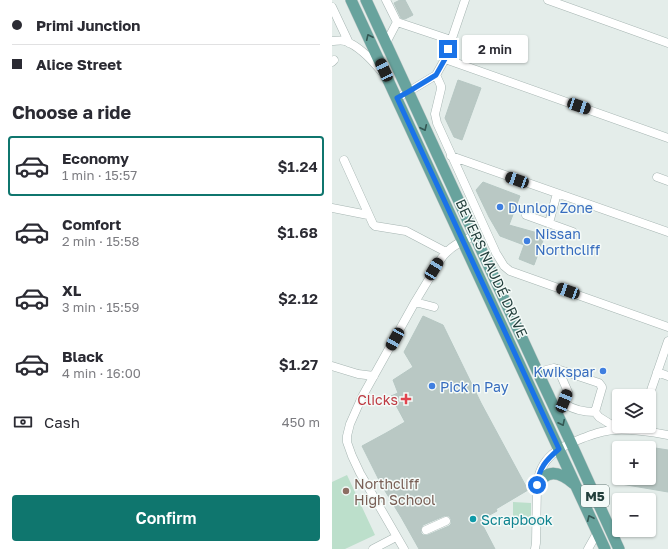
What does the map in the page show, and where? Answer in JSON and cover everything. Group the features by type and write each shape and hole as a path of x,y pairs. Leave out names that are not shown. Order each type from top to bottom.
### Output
{"main road":[{"name":"BEYERS NAUDÉ DRIVE","path":"351,0 605,549"},
{"name":"BEYERS NAUDÉ DRIVE","path":"366,0 619,549"},
{"path":"537,485 543,477 551,473 561,474 568,478 576,486"}],"street":[{"path":"386,0 397,22 451,40"},
{"path":"397,98 436,75 445,59 465,0"},
{"path":"548,0 668,43"},
{"path":"332,7 349,43"},
{"path":"386,43 397,22"},
{"path":"332,41 344,41 362,52 372,61 391,84"},
{"path":"445,59 668,138"},
{"path":"436,75 442,89 436,110 435,117 437,123 496,253 504,266 510,271 668,327"},
{"path":"451,156 668,232"},
{"path":"344,160 374,226 406,231 446,252"},
{"path":"657,177 668,181"},
{"path":"549,223 557,193"},
{"path":"332,208 368,215"},
{"path":"526,215 573,232"},
{"path":"404,549 360,473 347,442 347,436 350,424 362,397 415,302 441,259 446,252 462,240 474,236"},
{"path":"415,302 434,307"},
{"path":"651,389 668,341"},
{"path":"332,366 358,374 374,376"},
{"path":"540,377 548,369 552,368 601,384 602,388 595,434"},
{"path":"558,369 568,392 564,403 583,412 597,415 612,426"},
{"path":"657,372 668,376"},
{"path":"535,549 537,485 541,468 559,449 571,442 603,431 612,430"},
{"path":"656,432 668,435"},
{"path":"426,530 446,521"},
{"path":"588,549 597,533"},
{"path":"373,549 396,537"}],"green space":[{"name":"Northcliff High School","path":"347,475 375,535 345,549 332,549 332,482"},
{"path":"513,502 531,503 531,517 513,517"}],"building":[{"path":"400,0 405,0 413,15 405,19 401,18 394,3"},
{"path":"458,80 481,88 462,140 454,137 445,118"},
{"path":"483,182 520,196 509,225 545,235 534,265 519,259 524,245 500,236 476,190"},
{"path":"423,316 443,325 481,403 528,490 484,518 486,522 482,524 495,549 419,549 382,486 362,446 405,422 391,396 398,393 393,380 413,367 404,352","holes":["444,516 449,516 451,519 451,524 449,526 428,535 423,535 421,533 423,525"]},
{"path":"656,448 668,450 668,492 627,485 656,485"}],"place":[{"name":"Dunlop Zone","path":"500,207"},
{"name":"Nissan Northcliff","path":"527,241"},
{"name":"Kwikspar","path":"603,371"},
{"name":"Pick n Pay","path":"432,386"},
{"name":"Clicks","path":"406,399"},
{"name":"Northcliff High School","path":"346,491"},
{"name":"Scrapbook","path":"473,519"}],"route":[{"path":"448,49 440,70 436,75 397,98 559,449 541,468 537,485"}]}
